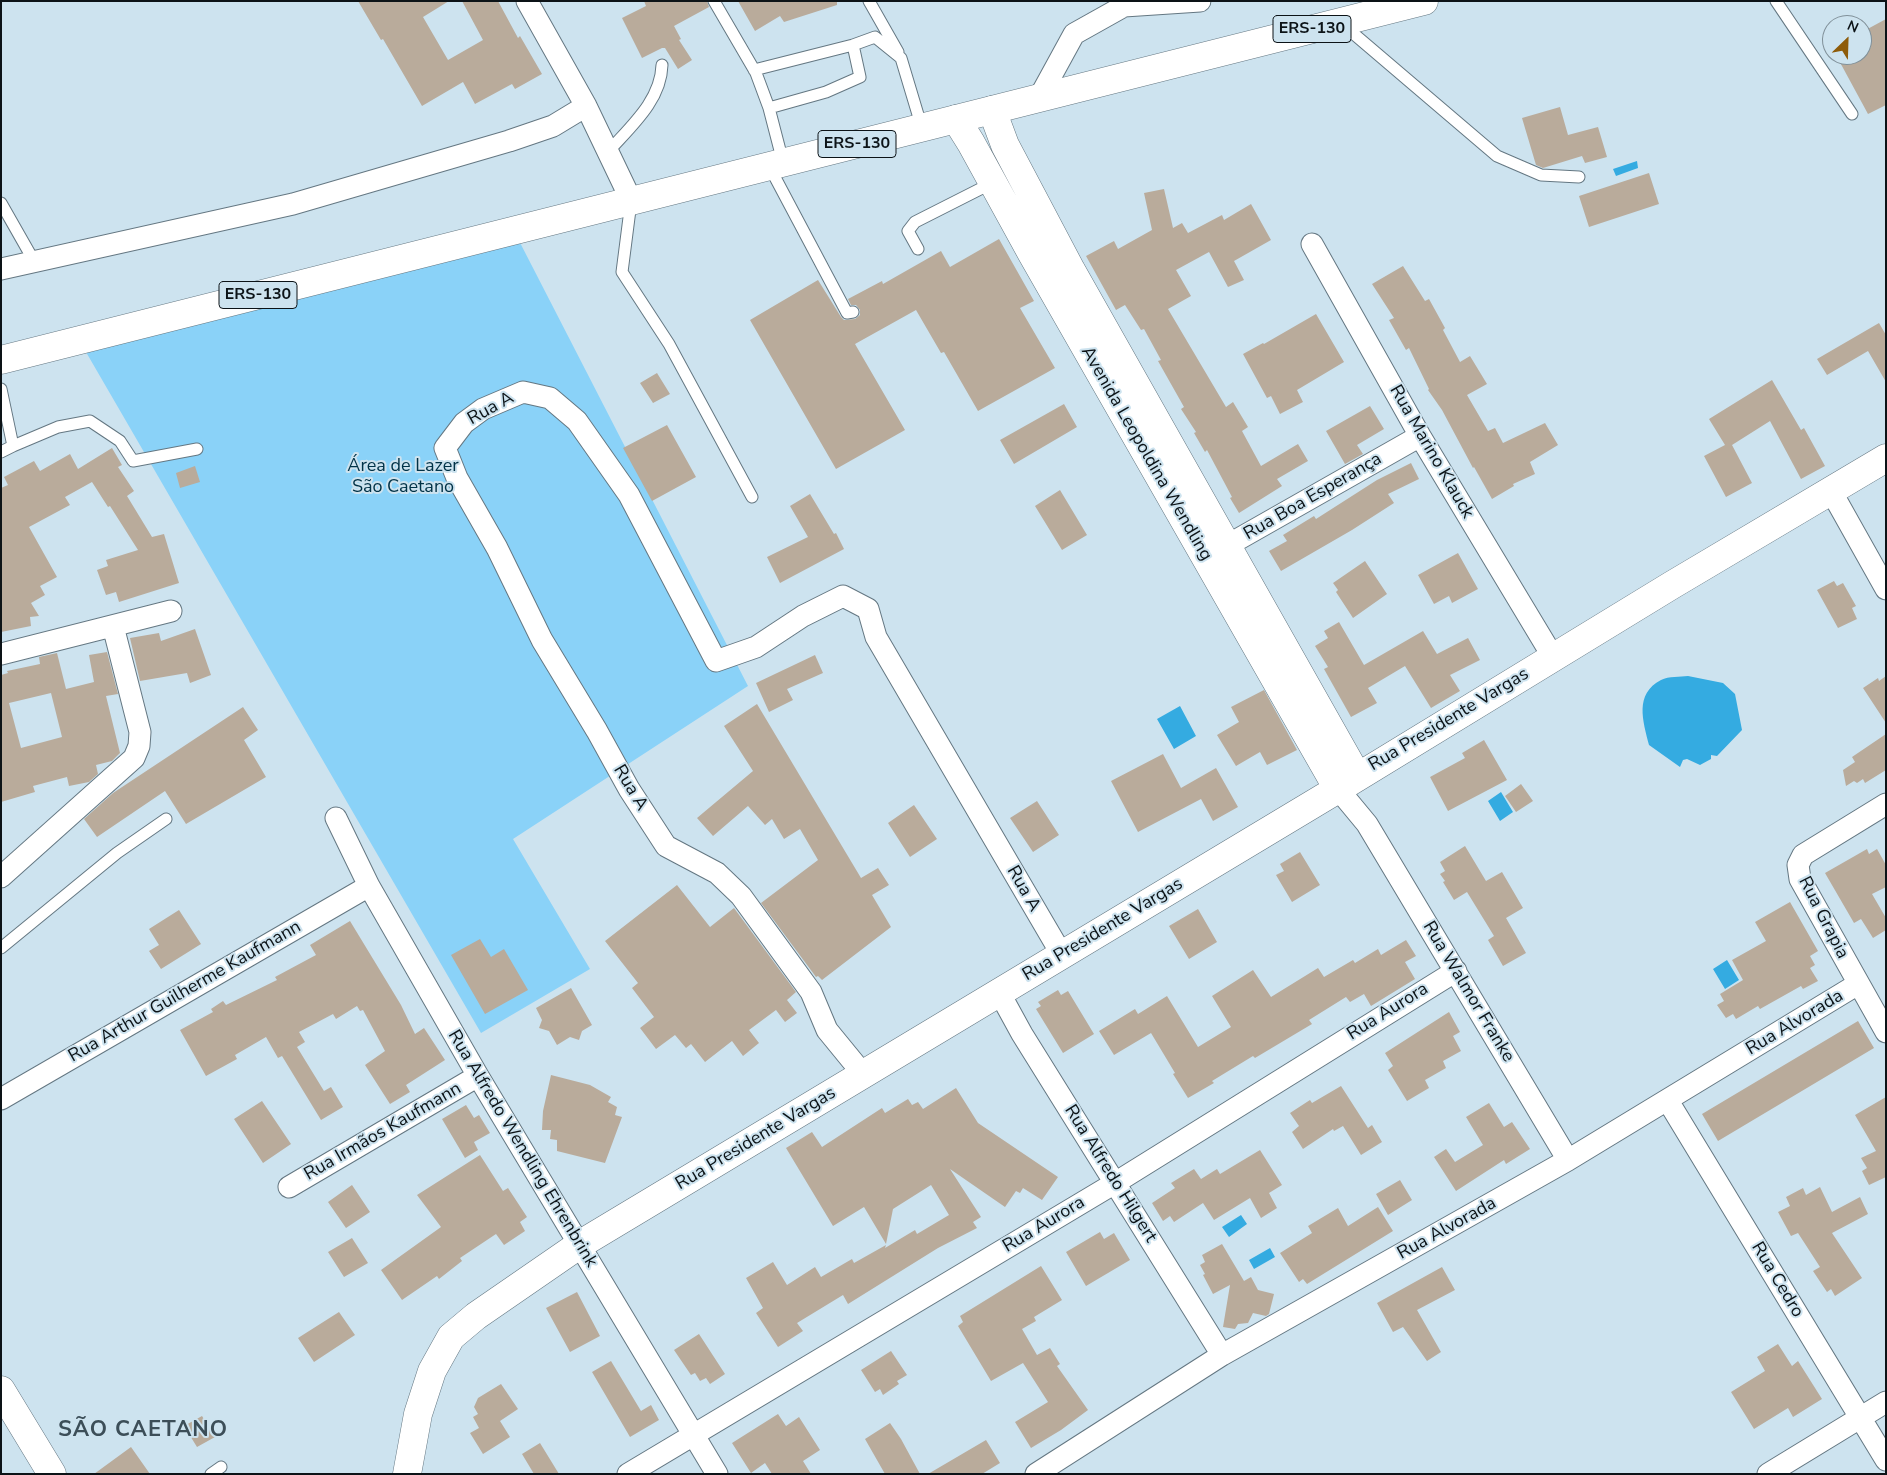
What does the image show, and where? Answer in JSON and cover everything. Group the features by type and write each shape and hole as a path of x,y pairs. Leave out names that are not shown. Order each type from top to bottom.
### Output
{"main road":[{"name":"ERS-130","path":"1,360 922,128 1347,17 1424,1"},
{"name":"Avenida Leopoldina Wendling","path":"992,110 1005,145 1005,176"},
{"name":"Avenida Leopoldina Wendling","path":"956,119 971,143 1005,176 1347,783"},
{"name":"Rua Presidente Vargas","path":"407,1474 421,1405 432,1371 451,1337 476,1316 578,1246 1347,783 1552,657 1886,458"},
{"path":"1,1390 52,1474"}],"street":[{"path":"527,1 586,106 631,200"},
{"path":"1039,98 1074,34 1124,6 1200,1"},
{"path":"1,269 302,201 509,141 552,126 586,106"},
{"name":"Rua Marino Klauck","path":"1312,244 1420,436 1552,657"},
{"name":"Rua A","path":"863,1074 827,1030 811,992 741,896 716,873 666,846 629,789 597,731 542,640 497,548 457,478 445,448 464,423 483,409 523,392 550,398 577,421 629,495 716,660 756,646 803,616 843,596 868,608 876,637 1062,955"},
{"name":"Rua Boa Esperança","path":"1216,552 1420,436"},
{"path":"1831,491 1886,589"},
{"path":"1,654 171,611"},
{"path":"1,877 134,758 139,746 140,732 113,626"},
{"name":"Rua Walmor Franke","path":"1347,783 1367,824 1568,1160"},
{"name":"Rua Grapia","path":"1886,804 1803,855 1798,865 1800,879 1886,1032"},
{"name":"Rua Alfredo Wendling Ehrenbrink","path":"336,818 369,886 478,1076 578,1246 717,1474"},
{"name":"Rua Arthur Guilherme Kaufmann","path":"1,1099 369,886"},
{"name":"Rua Aurora","path":"628,1474 1115,1183 1456,970"},
{"name":"Rua Alvorada","path":"1036,1474 1222,1355 1568,1160 1858,984"},
{"name":"Rua Alfredo Hilgert","path":"999,992 1022,1034 1222,1355"},
{"name":"Rua Irmãos Kaufmann","path":"289,1187 478,1076"},
{"name":"Rua Cedro","path":"1668,1101 1886,1460"},
{"path":"1768,1474 1886,1402"}],"lane":[{"path":"714,1 754,70 769,108 776,164 847,313 853,312"},
{"path":"869,1 901,58 922,128"},
{"path":"1776,1 1852,114"},
{"path":"1347,17 1497,156 1541,175 1579,177"},
{"path":"754,70 853,45 876,37 901,58"},
{"path":"769,108 826,92 860,76 853,45"},
{"path":"608,152 645,111 662,75 662,65"},
{"path":"918,250 908,231 915,222 1005,176"},
{"path":"631,200 622,272 669,344 752,497"},
{"path":"1,203 34,261"},
{"path":"1,389 13,446"},
{"path":"1,452 58,428 90,422 120,441 133,461 197,449"},
{"path":"1,948 117,853 166,819"}],"green space":[{"name":"Área de Lazer São Caetano","path":"514,231 748,686 513,839 590,969 481,1033 79,340"}],"shaded area":[{"path":"1637,161 1638,168 1616,176 1613,169"},
{"path":"1688,676 1723,683 1735,694 1742,730 1717,756 1711,755 1711,759 1700,765 1687,759 1683,760 1680,767 1649,745 1643,709 1644,700 1652,686 1661,680 1671,677"},
{"path":"1180,706 1196,736 1174,749 1157,719"},
{"path":"1501,792 1513,812 1500,821 1488,801"},
{"path":"1727,960 1739,980 1725,989 1713,969"},
{"path":"1241,1215 1247,1224 1229,1237 1222,1227"},
{"path":"1270,1248 1275,1257 1254,1269 1249,1260"}],"building":[{"path":"358,1 449,1 423,17 448,60 483,40 462,1 498,1 518,38 520,36 542,74 515,89 512,84 475,104 463,82 422,106 383,39 381,40"},
{"path":"644,1 707,1 709,7 674,26 681,39 679,40 692,60 678,69 665,48 642,58 622,18 646,6"},
{"path":"738,1 837,1 837,5 784,22 780,16 755,31"},
{"path":"1886,19 1886,105 1868,114 1841,65 1872,65 1872,27"},
{"path":"1560,107 1568,135 1598,127 1607,157 1585,163 1582,156 1543,168 1536,165 1522,118"},
{"path":"1649,173 1659,204 1589,227 1579,196"},
{"path":"1164,189 1173,228 1182,223 1188,233 1222,215 1224,220 1251,204 1271,240 1234,261 1244,280 1228,287 1209,252 1176,270 1191,296 1168,309 1226,407 1233,402 1248,427 1242,431 1261,466 1298,444 1308,461 1277,479 1282,486 1239,513 1207,450 1205,452 1194,433 1196,432 1181,409 1184,407 1158,361 1161,360 1144,329 1141,330 1125,305 1116,310 1086,256 1114,241 1118,249 1152,230 1144,193"},
{"path":"999,239 1034,301 1020,308 1055,368 978,411 944,352 941,353 916,310 855,344 905,430 836,469 750,320 818,280 841,317 844,320 855,319 860,315 860,310 856,305 851,305 848,299 882,281 883,284 941,251 950,267"},
{"path":"1403,266 1425,301 1429,299 1445,328 1443,330 1460,362 1470,356 1487,384 1467,395 1488,431 1495,428 1503,443 1545,423 1558,445 1530,462 1535,474 1513,484 1514,486 1492,499 1442,410 1428,390 1409,348 1406,350 1389,320 1394,318 1372,284"},
{"path":"1316,314 1344,362 1297,390 1303,402 1280,414 1271,396 1267,398 1243,354"},
{"path":"1879,323 1886,335 1886,382 1868,351 1827,375 1817,359"},
{"path":"657,373 670,394 653,403 640,383"},
{"path":"1772,380 1801,430 1804,428 1825,466 1801,479 1770,421 1732,445 1752,483 1726,497 1704,456 1725,445 1709,419"},
{"path":"1064,404 1077,427 1014,464 1000,440"},
{"path":"1370,406 1384,429 1357,445 1363,454 1345,464 1326,431"},
{"path":"667,425 696,477 652,501 623,448"},
{"path":"112,448 122,465 118,467 134,491 127,496 152,537 164,534 179,583 119,602 116,592 106,595 97,570 108,566 106,560 138,550 92,482 65,497 70,505 29,527 57,577 40,586 45,595 31,603 39,616 30,617 31,626 1,632 1,488 8,485 4,477 34,461 40,471 70,454 78,469"},
{"path":"1411,463 1419,479 1388,494 1394,503 1281,571 1269,551 1287,541 1283,535 1314,516 1316,519 1377,480"},
{"path":"195,466 200,482 180,488 176,473"},
{"path":"1060,490 1087,535 1062,550 1035,506"},
{"path":"810,494 834,534 836,533 844,549 780,583 767,557 808,537 790,506"},
{"path":"1458,553 1478,589 1452,603 1449,596 1434,604 1418,575"},
{"path":"1365,561 1387,594 1353,618 1336,592 1338,590 1333,583"},
{"path":"1834,581 1837,586 1843,583 1856,606 1852,608 1857,619 1838,628 1817,590"},
{"path":"1339,622 1364,665 1423,631 1437,654 1468,638 1480,660 1450,675 1460,691 1431,708 1405,666 1368,688 1377,703 1351,717 1324,669 1328,667 1315,646 1328,638 1324,631"},
{"path":"195,629 211,675 190,683 187,673 140,681 130,638 159,633 161,641"},
{"path":"107,652 118,694 106,696 120,753 112,761 96,765 98,774 89,782 69,786 67,777 33,786 35,792 1,802 1,675 8,673 7,671 40,664 39,657 57,653 66,689 94,682 89,655","holes":["51,693 62,737 21,748 9,703"]},
{"path":"815,655 823,673 787,689 793,700 769,712 756,683"},
{"path":"1886,676 1886,723 1863,688 1878,678 1879,681"},
{"path":"1264,690 1297,750 1267,765 1260,752 1236,766 1217,735 1239,722 1231,707"},
{"path":"757,704 861,878 878,868 889,885 872,895 891,927 822,980 818,976 816,977 761,903 818,860 800,829 784,839 772,819 765,825 748,806 713,836 697,818 753,771 724,726"},
{"path":"243,707 258,730 244,740 266,777 186,824 165,791 97,837 84,819 113,793"},
{"path":"1886,734 1886,770 1865,783 1863,779 1857,783 1854,781 1846,786 1843,770 1855,762 1852,757"},
{"path":"1484,740 1507,780 1448,811 1430,777 1465,758 1462,753"},
{"path":"1163,754 1181,788 1216,768 1238,807 1213,821 1201,799 1138,832 1111,781"},
{"path":"1521,784 1533,801 1516,812 1505,796"},
{"path":"1037,801 1059,835 1033,852 1010,818"},
{"path":"914,805 937,839 910,857 888,823"},
{"path":"1465,846 1486,881 1502,872 1523,908 1506,918 1526,953 1503,966 1488,940 1494,936 1467,892 1454,900 1440,874 1445,871 1440,862"},
{"path":"1867,849 1869,854 1877,849 1886,865 1886,887 1872,894 1886,918 1886,930 1873,938 1861,919 1854,923 1825,873"},
{"path":"1300,852 1320,885 1292,902 1276,875 1284,871 1280,864"},
{"path":"677,885 710,927 734,908 796,992 787,1000 797,1013 785,1022 776,1010 749,1030 759,1043 743,1056 732,1041 705,1062 691,1044 686,1048 675,1035 656,1049 640,1028 654,1017 632,988 638,983 605,941"},
{"path":"1790,902 1818,951 1810,956 1815,965 1810,968 1818,981 1803,989 1801,986 1760,1009 1758,1006 1736,1019 1733,1014 1726,1018 1717,1005 1724,1001 1720,994 1743,980 1732,960 1766,941 1755,922"},
{"path":"1198,909 1217,942 1189,959 1169,926"},
{"path":"179,910 201,944 161,969 149,951 159,945 149,929"},
{"path":"350,921 401,1005 415,1034 424,1028 445,1060 406,1085 410,1092 390,1104 365,1065 385,1051 363,1010 360,1011 357,1006 336,1019 333,1014 299,1032 305,1042 297,1047 324,1091 331,1087 343,1107 321,1120 282,1056 278,1058 266,1037 235,1055 237,1059 206,1076 180,1030 213,1012 211,1009 223,1001 226,1005 277,980 275,977 316,955 310,945"},
{"path":"480,939 491,957 504,949 528,990 485,1014 451,955"},
{"path":"1406,940 1416,956 1405,962 1415,979 1371,1006 1364,994 1350,1002 1346,997 1309,1020 1312,1024 1255,1058 1253,1056 1212,1081 1214,1083 1188,1098 1151,1033 1114,1055 1099,1031 1135,1009 1138,1014 1167,996 1198,1047 1231,1027 1212,996 1253,970 1271,997 1318,968 1324,977 1353,960 1355,963 1378,949 1381,955"},
{"path":"571,988 592,1025 582,1031 579,1040 570,1037 557,1045 549,1031 539,1028 542,1020 536,1008"},
{"path":"1058,990 1061,995 1068,991 1094,1034 1063,1053 1036,1009 1041,1006 1038,1002"},
{"path":"1449,1012 1460,1032 1453,1036 1461,1051 1443,1061 1446,1068 1425,1080 1429,1088 1407,1101 1388,1070 1393,1066 1385,1053"},
{"path":"1858,1021 1874,1048 1718,1141 1702,1114"},
{"path":"551,1075 590,1085 611,1097 608,1102 617,1107 615,1115 622,1117 605,1163 557,1151 557,1140 550,1139 551,1130 542,1130 543,1111"},
{"path":"1341,1086 1368,1128 1372,1125 1382,1142 1361,1155 1343,1126 1334,1131 1333,1129 1303,1149 1292,1132 1299,1126 1290,1113 1310,1100 1312,1103"},
{"path":"956,1088 978,1123 1058,1177 1042,1200 1023,1188 1020,1193 1016,1191 1005,1207 950,1169 981,1217 973,1222 977,1228 938,1248 848,1304 843,1295 797,1323 803,1331 778,1347 756,1313 763,1308 746,1278 773,1262 787,1285 815,1267 821,1277 852,1259 854,1263 886,1245 885,1248 915,1230 917,1234 949,1215 931,1185 893,1209 886,1244 864,1207 833,1226 786,1148 812,1132 822,1147 882,1108 885,1113 908,1099 912,1105 918,1102 923,1109"},
{"path":"1886,1097 1886,1177 1869,1185 1862,1171 1867,1168 1861,1158 1876,1151 1855,1115"},
{"path":"262,1101 291,1144 263,1163 234,1119"},
{"path":"1489,1103 1504,1127 1512,1122 1530,1149 1506,1164 1504,1160 1456,1191 1434,1157 1446,1149 1455,1162 1483,1145 1466,1117"},
{"path":"466,1105 474,1118 479,1115 490,1133 474,1142 478,1150 465,1158 442,1119"},
{"path":"1260,1150 1282,1185 1269,1193 1277,1208 1261,1218 1250,1198 1214,1220 1203,1203 1174,1222 1170,1216 1163,1221 1152,1203 1175,1188 1171,1183 1194,1169 1201,1179 1217,1169 1220,1174"},
{"path":"480,1155 503,1191 508,1188 527,1217 520,1222 525,1231 504,1245 496,1234 460,1258 462,1261 439,1279 437,1276 402,1300 381,1270 441,1227 417,1195"},
{"path":"1400,1180 1412,1200 1388,1215 1376,1194"},
{"path":"352,1185 370,1212 346,1228 328,1202"},
{"path":"1820,1187 1832,1212 1860,1197 1868,1214 1832,1233 1862,1278 1835,1296 1831,1289 1827,1292 1813,1271 1820,1267 1798,1233 1791,1236 1778,1212 1790,1206 1786,1197 1803,1188 1806,1195"},
{"path":"1378,1207 1393,1231 1307,1284 1303,1279 1299,1282 1280,1253 1312,1233 1308,1226 1338,1208 1348,1226"},
{"path":"1100,1232 1104,1239 1114,1233 1130,1260 1086,1286 1066,1252"},
{"path":"352,1238 368,1263 344,1277 328,1252"},
{"path":"1222,1244 1244,1281 1251,1277 1258,1290 1274,1294 1269,1314 1266,1316 1253,1313 1248,1323 1238,1324 1235,1329 1223,1327 1230,1285 1213,1294 1200,1265 1205,1262 1202,1255"},
{"path":"1041,1266 1062,1300 1034,1317 1036,1321 1022,1329 1037,1355 1050,1348 1060,1364 1057,1366 1088,1410 1061,1430 1031,1448 1015,1422 1048,1402 1023,1363 991,1381 958,1326 963,1322 960,1316"},
{"path":"1442,1267 1455,1290 1417,1310 1441,1352 1427,1361 1403,1327 1393,1332 1377,1303"},
{"path":"577,1292 600,1336 570,1352 546,1308"},
{"path":"339,1312 355,1335 314,1362 298,1338"},
{"path":"699,1334 725,1374 710,1384 706,1378 700,1381 695,1373 691,1375 674,1350"},
{"path":"1778,1344 1792,1366 1798,1361 1822,1399 1793,1417 1788,1408 1754,1429 1731,1392 1765,1371 1757,1357"},
{"path":"891,1351 907,1375 897,1381 899,1384 883,1395 880,1389 875,1392 861,1370"},
{"path":"611,1361 641,1411 651,1405 659,1420 630,1437 592,1372"},
{"path":"501,1384 518,1409 500,1421 510,1437 483,1454 470,1433 479,1428 473,1417 478,1414 474,1407 478,1398"},
{"path":"778,1414 786,1426 799,1417 820,1450 803,1461 811,1474 772,1474 765,1463 751,1473 732,1443"},
{"path":"202,1416 215,1437 197,1447 184,1426"},
{"path":"890,1423 920,1474 885,1474 865,1439"},
{"path":"986,1440 1000,1463 982,1474 928,1474"},
{"path":"540,1443 559,1474 534,1474 522,1454"},
{"path":"131,1447 150,1474 94,1474"}],"district":[{"name":"SÃO CAETANO","path":"143,1431"}]}
